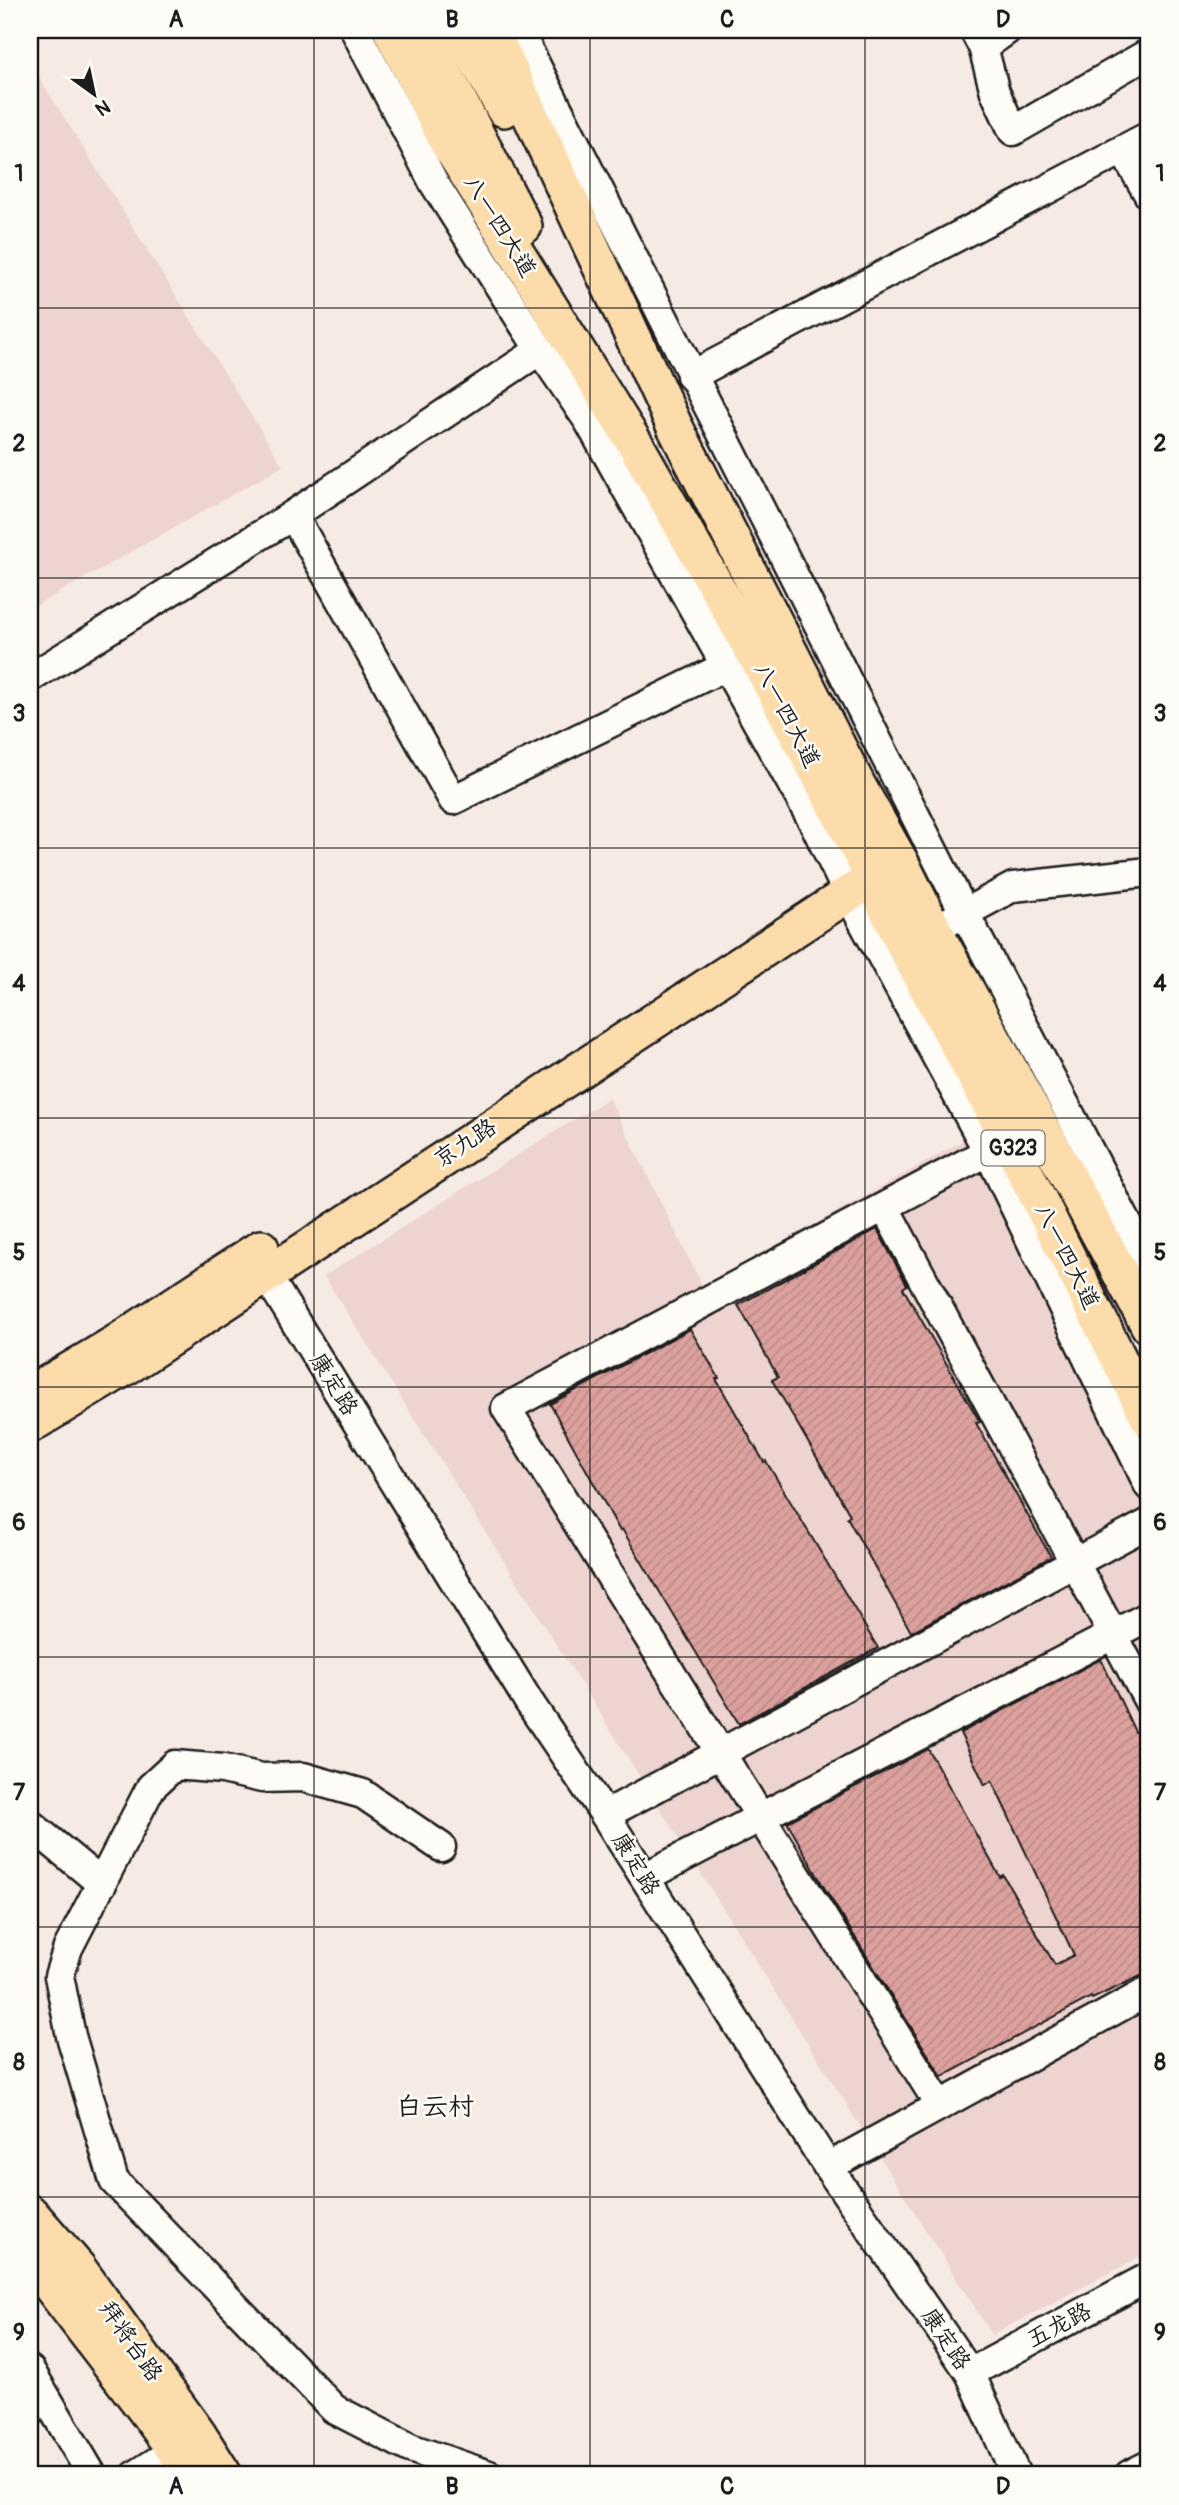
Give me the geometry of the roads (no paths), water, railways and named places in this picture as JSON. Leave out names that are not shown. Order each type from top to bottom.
[{"type":"main road","name":"八一四大道","points":[[391,30],[448,143],[637,447],[756,656],[869,868],[999,1147],[1149,1419]]},
{"type":"main road","points":[[422,30],[637,447]]},
{"type":"main road","points":[[460,30],[675,427]]},
{"type":"main road","name":"八一四大道","points":[[491,30],[675,427],[858,786],[869,868],[934,930],[1149,1325]]},
{"type":"main road","name":"京九路","points":[[30,1394],[260,1263],[869,868]]},
{"type":"main road","name":"京九路","points":[[30,1425],[131,1364],[260,1263]]},
{"type":"main road","name":"拜将台路","points":[[30,2213],[78,2268],[202,2462]]},
{"type":"main road","name":"拜将台路","points":[[30,2259],[202,2462]]},
{"type":"street","points":[[355,30],[434,183],[588,421],[815,825],[869,868]]},
{"type":"street","points":[[518,30],[964,912],[1149,1265]]},
{"type":"street","points":[[1007,30],[978,38],[995,92],[1013,131],[1149,53]]},
{"type":"street","points":[[691,376],[1149,136]]},
{"type":"street","points":[[1123,150],[1149,195]]},
{"type":"street","points":[[30,678],[293,515],[540,350]]},
{"type":"street","points":[[293,515],[453,800],[724,667]]},
{"type":"street","points":[[934,930],[1013,887],[1149,872]]},
{"type":"street","points":[[939,2104],[506,1408],[999,1147],[1149,1486]]},
{"type":"street","points":[[885,1208],[1149,1702]]},
{"type":"street","name":"康定路","points":[[260,1263],[529,1702],[645,1877],[828,2167],[970,2372],[1016,2475]]},
{"type":"street","points":[[605,1815],[1149,1523]]},
{"type":"street","points":[[645,1877],[1149,1616]]},
{"type":"street","points":[[441,1847],[363,1794],[303,1777],[262,1777],[223,1769],[175,1765],[152,1787],[68,1948],[59,1976],[71,2036],[114,2181],[334,2409],[410,2448],[489,2475]]},
{"type":"street","points":[[30,1824],[102,1884]]},
{"type":"street","points":[[828,2167],[1149,1991]]},
{"type":"street","name":"五龙路","points":[[970,2372],[1149,2277]]},
{"type":"street","points":[[30,2370],[92,2475]]},
{"type":"street","points":[[136,2475],[202,2462]]},
{"type":"street","points":[[1129,2475],[1149,2465]]},
{"type":"district","name":"白云村","points":[[435,2107]]}]
